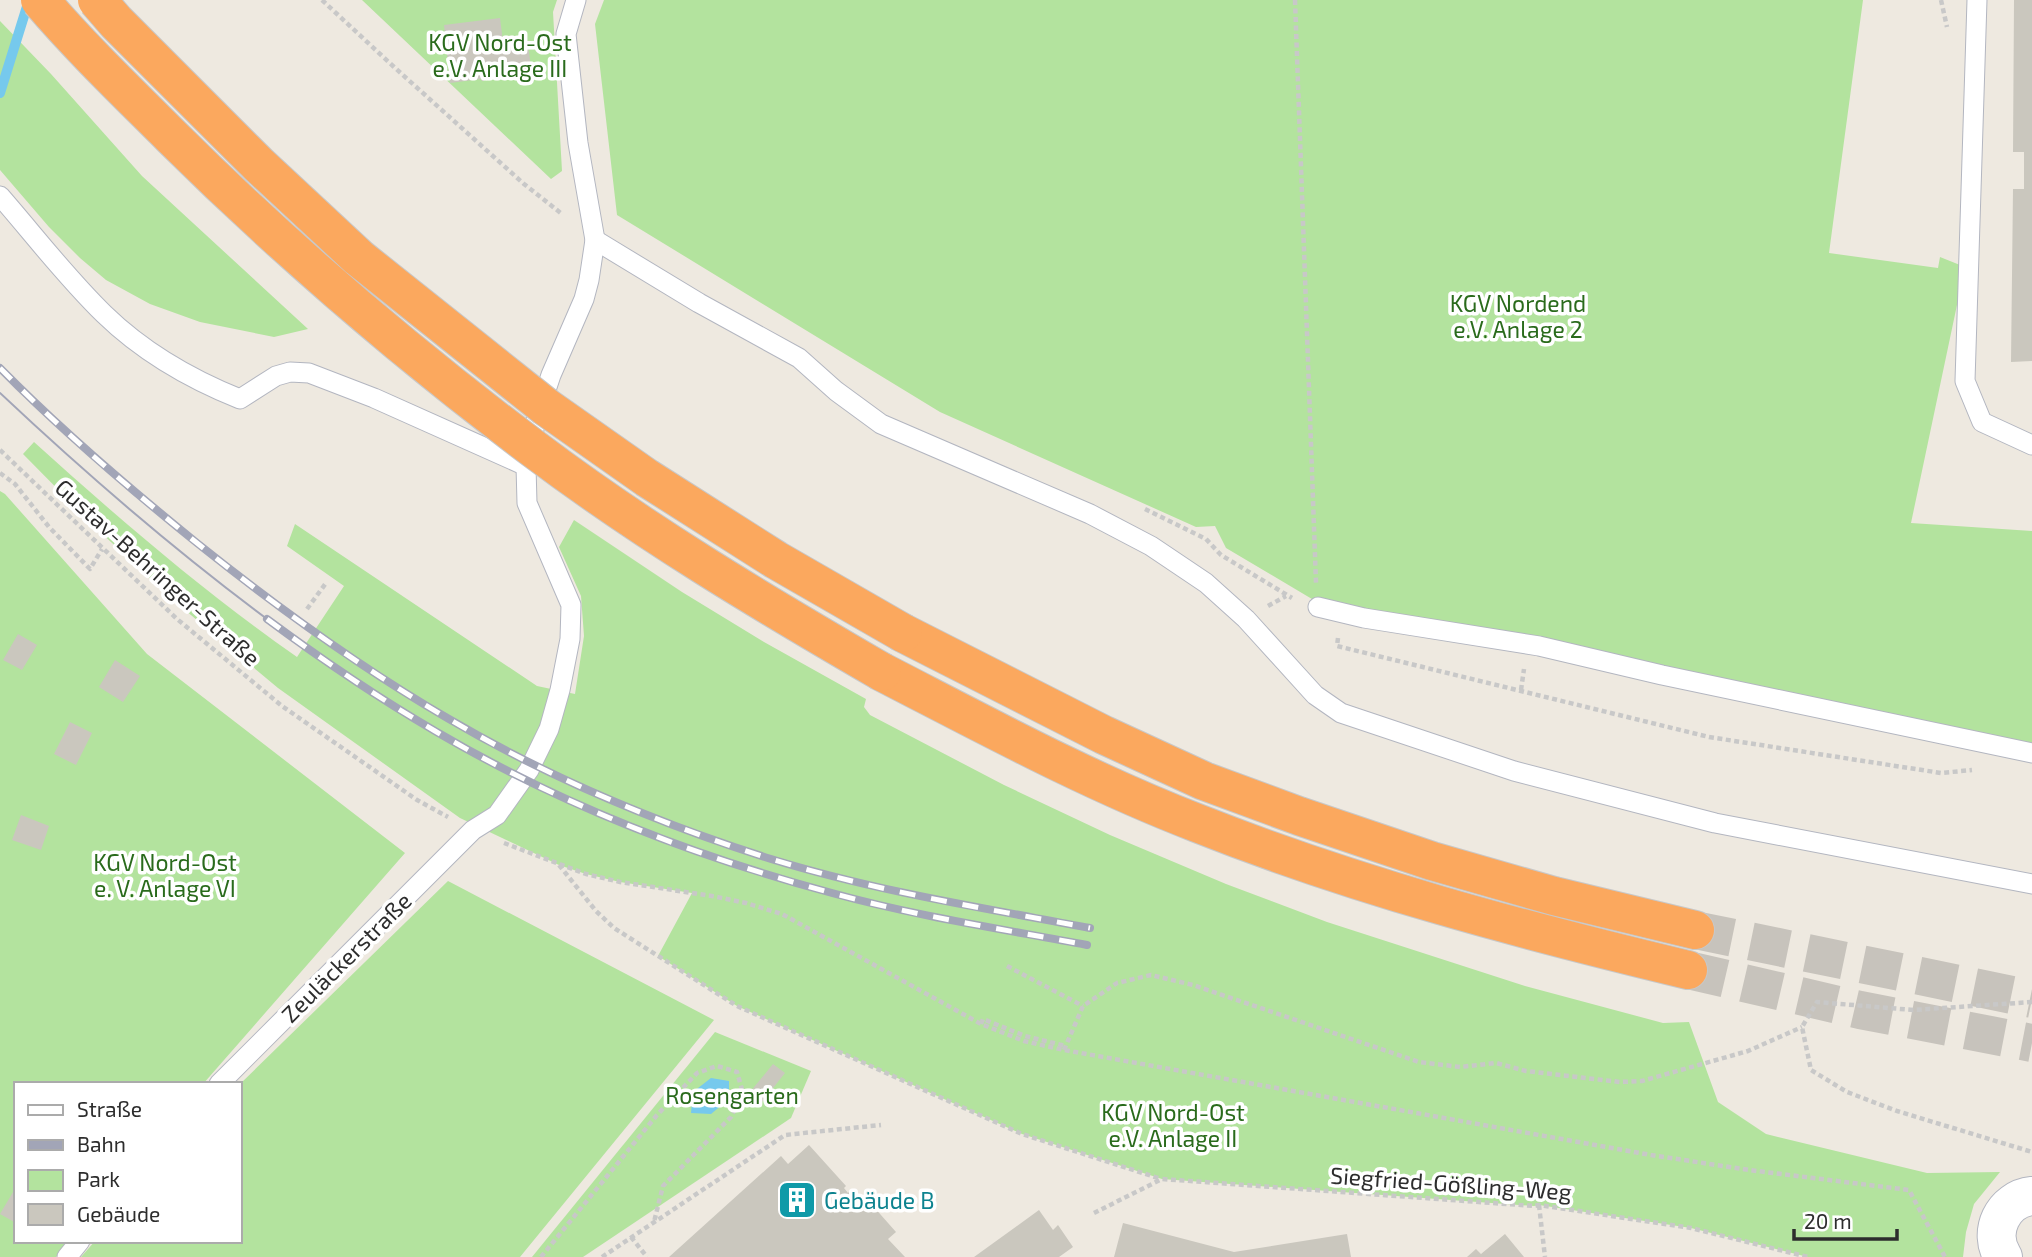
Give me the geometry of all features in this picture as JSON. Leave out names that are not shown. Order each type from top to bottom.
[{"type":"highway","points":[[40,0],[72,38],[233,197],[362,313],[536,451],[627,515],[757,599],[882,672],[1091,777],[1195,823],[1312,866],[1411,898],[1583,945],[1688,970]]},
{"type":"highway","points":[[97,0],[154,60],[359,258],[467,345],[546,407],[647,478],[776,560],[903,634],[1104,735],[1228,789],[1432,861],[1554,896],[1695,930]]},
{"type":"street","points":[[2003,1257],[1996,1237],[2002,1215],[2018,1200],[2032,1196]]},
{"type":"lane","points":[[576,0],[566,34],[578,143],[595,240],[699,303],[799,358],[836,391],[881,424],[1090,514],[1151,546],[1206,583],[1246,619],[1315,695],[1341,713],[1514,771],[1715,823],[2032,884]]},
{"type":"lane","points":[[1977,0],[1965,381],[1982,422],[2032,445]]},
{"type":"lane","points":[[0,196],[105,315],[142,346],[212,388],[240,399],[276,376],[290,372],[309,373],[374,398],[526,466]]},
{"type":"lane","name":"Zeuläckerstraße","points":[[221,1082],[472,830],[497,815],[529,770],[549,729],[570,639],[571,605],[527,503],[526,466],[536,420],[551,375],[584,299],[595,240]]},
{"type":"lane","points":[[1318,607],[1364,618],[1539,646],[2032,753]]},
{"type":"lane","points":[[67,1257],[78,1243]]},
{"type":"path","points":[[322,0],[524,184],[595,240]]},
{"type":"path","points":[[1137,505],[1206,539],[1221,555],[1286,596],[1318,607],[1295,0]]},
{"type":"path","name":"Gustav-Behringer-Straße","points":[[0,450],[177,620],[282,706],[417,800],[472,830],[559,865],[609,879],[712,895],[782,914],[981,1024],[1024,1041],[1651,1155],[1909,1191],[1945,1257]]},
{"type":"path","points":[[0,473],[15,484],[49,527],[90,569],[102,549]]},
{"type":"path","points":[[307,609],[326,583]]},
{"type":"path","points":[[1337,646],[1709,737],[1941,772],[1980,770]]},
{"type":"path","points":[[559,865],[596,911],[614,928],[737,1006],[1022,1134],[1162,1180]]},
{"type":"path","points":[[1007,966],[1083,1006]]},
{"type":"path","points":[[1065,1048],[1083,1006],[1117,983],[1151,975],[1192,985],[1419,1062],[1460,1067],[1496,1063],[1525,1070],[1620,1082],[1642,1081],[1748,1051],[1802,1027],[1816,1002],[1913,1010],[2032,1002]]},
{"type":"path","points":[[1802,1027],[1811,1070],[1847,1092],[1910,1116],[2032,1152]]},
{"type":"path","points":[[541,1257],[657,1115],[697,1073],[717,1066],[737,1072],[743,1093],[731,1117],[663,1186],[654,1223]]},
{"type":"path","points":[[602,1257],[785,1135],[881,1125]]},
{"type":"path","name":"Siegfried-Gößling-Weg","points":[[1094,1213],[1162,1180],[1539,1205],[1691,1228],[1808,1257]]},
{"type":"path","points":[[1539,1205],[1545,1257]]},
{"type":"path","points":[[631,1237],[647,1257]]},
{"type":"green space","name":"KGV Nord-Ost e.V. Anlage III","points":[[362,0],[557,0],[553,12],[562,171],[551,179]]},
{"type":"green space","name":"KGV Nordend e.V. Anlage 2","points":[[604,0],[1863,0],[1829,253],[1938,268],[1940,257],[1965,267],[1911,523],[2032,531],[2032,744],[1317,602],[1226,548],[1215,526],[1196,527],[940,412],[617,215],[595,24]]},
{"type":"green space","points":[[0,21],[142,176],[308,329],[274,337],[200,322],[150,304],[106,280],[49,227],[0,170]]},
{"type":"green space","name":"KGV Nord-Ost e.V. Anlage II","points":[[34,442],[162,554],[228,607],[297,657],[344,586],[287,546],[295,524],[537,686],[575,694],[584,636],[581,596],[559,547],[574,520],[682,592],[866,699],[864,707],[870,715],[1004,785],[1110,835],[1226,884],[1327,922],[1525,986],[1663,1023],[1689,1022],[1718,1102],[1766,1134],[1927,1173],[2000,1172],[1974,1204],[1966,1232],[1963,1257],[1808,1257],[1691,1228],[1539,1205],[1162,1179],[1022,1134],[737,1006],[658,956],[692,893],[586,874],[559,865],[460,818],[278,688],[179,605],[98,530],[23,454]]},
{"type":"green space","name":"KGV Nord-Ost e. V. Anlage VI","points":[[0,491],[147,654],[405,853],[205,1082],[14,1082],[14,1243],[68,1243],[56,1257],[0,1257]]},
{"type":"green space","points":[[448,881],[714,1020],[520,1257],[81,1257],[93,1243],[242,1243],[242,1082]]},
{"type":"green space","name":"Rosengarten","points":[[715,1032],[811,1071],[791,1118],[583,1257],[532,1257]]},
{"type":"water","points":[[711,1078],[729,1081],[729,1099],[711,1114],[691,1113],[693,1092]]},
{"type":"building","points":[[2014,0],[2032,0],[2032,361],[2011,362],[2013,189],[2024,189],[2024,152],[2013,152]]},
{"type":"building","points":[[500,18],[503,42],[527,39],[532,73],[484,81],[481,79],[450,83],[444,25]]},
{"type":"building","points":[[18,634],[37,645],[22,670],[3,660]]},
{"type":"building","points":[[115,660],[140,676],[123,702],[99,687]]},
{"type":"building","points":[[70,722],[92,733],[76,765],[54,754]]},
{"type":"building","points":[[21,815],[49,826],[41,850],[12,840]]},
{"type":"building","points":[[773,1064],[785,1073],[762,1102],[750,1092]]},
{"type":"building","name":"Gebäude B","points":[[809,1145],[846,1186],[844,1188],[848,1193],[852,1189],[870,1209],[873,1206],[896,1232],[888,1239],[905,1257],[669,1257],[781,1156],[788,1164]]},
{"type":"building","points":[[14,1190],[14,1222],[0,1214]]},
{"type":"building","points":[[1039,1210],[1053,1230],[1058,1225],[1073,1247],[1059,1257],[974,1257]]},
{"type":"building","points":[[1123,1223],[1234,1252],[1347,1234],[1351,1257],[1114,1257]]},
{"type":"building","points":[[1505,1234],[1524,1257],[1467,1257],[1476,1249],[1481,1254]]},
{"type":"waterway","points":[[0,93],[29,0]]},
{"type":"tunnel","points":[[1695,930],[2032,999]]},
{"type":"tunnel","points":[[1688,970],[1860,1010],[2032,1043]]},
{"type":"tram line","points":[[0,393],[130,510],[267,619]]},
{"type":"railway","points":[[0,368],[121,480],[258,590],[384,679],[487,741],[606,798],[688,831],[771,859],[889,890],[1090,928]]},
{"type":"railway","points":[[267,619],[349,677],[435,731],[530,782],[628,826],[729,862],[863,901],[959,922],[1087,945]]},
{"type":"place","name":"Gebäude B","points":[[797,1200]]}]
